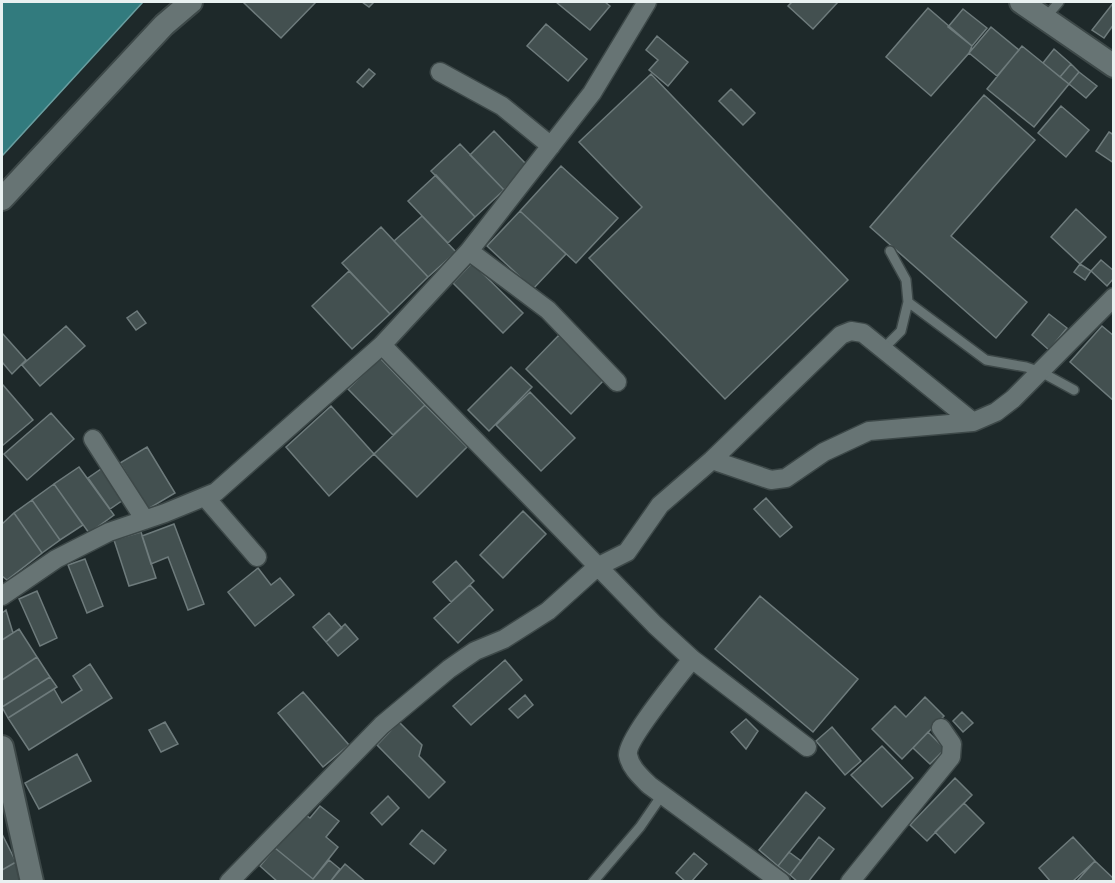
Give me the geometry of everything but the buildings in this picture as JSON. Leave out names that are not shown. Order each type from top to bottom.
[{"type":"street","points":[[2,199],[164,25],[191,2]]},
{"type":"street","points":[[2,596],[56,559],[109,532],[216,492],[382,345],[469,251],[592,93],[647,2]]},
{"type":"street","points":[[1022,2],[1052,10],[1113,66]]},
{"type":"street","points":[[440,72],[502,106],[551,146]]},
{"type":"street","points":[[469,251],[548,309],[617,382]]},
{"type":"street","points":[[712,460],[771,480],[786,478],[824,452],[868,431],[973,422],[996,412],[1013,399],[1113,297]]},
{"type":"street","points":[[229,882],[382,725],[449,669],[475,651],[504,639],[548,611],[597,567],[627,552],[660,505],[712,460],[841,335],[851,331],[863,333],[973,422]]},
{"type":"street","points":[[382,345],[655,625],[692,659],[807,747]]},
{"type":"street","points":[[93,439],[145,520]]},
{"type":"street","points":[[205,497],[257,557]]},
{"type":"street","points":[[692,659],[631,742],[627,752],[631,765],[649,785],[781,882]]},
{"type":"street","points":[[849,882],[951,757],[952,744],[941,729]]},
{"type":"street","points":[[3,761],[32,882]]},
{"type":"lane","points":[[883,349],[901,331],[908,302],[906,280],[890,251]]},
{"type":"lane","points":[[908,302],[987,360],[1026,366],[1074,390]]},
{"type":"lane","points":[[593,882],[640,827],[662,795]]},
{"type":"water","points":[[2,2],[143,2],[2,156]]}]
